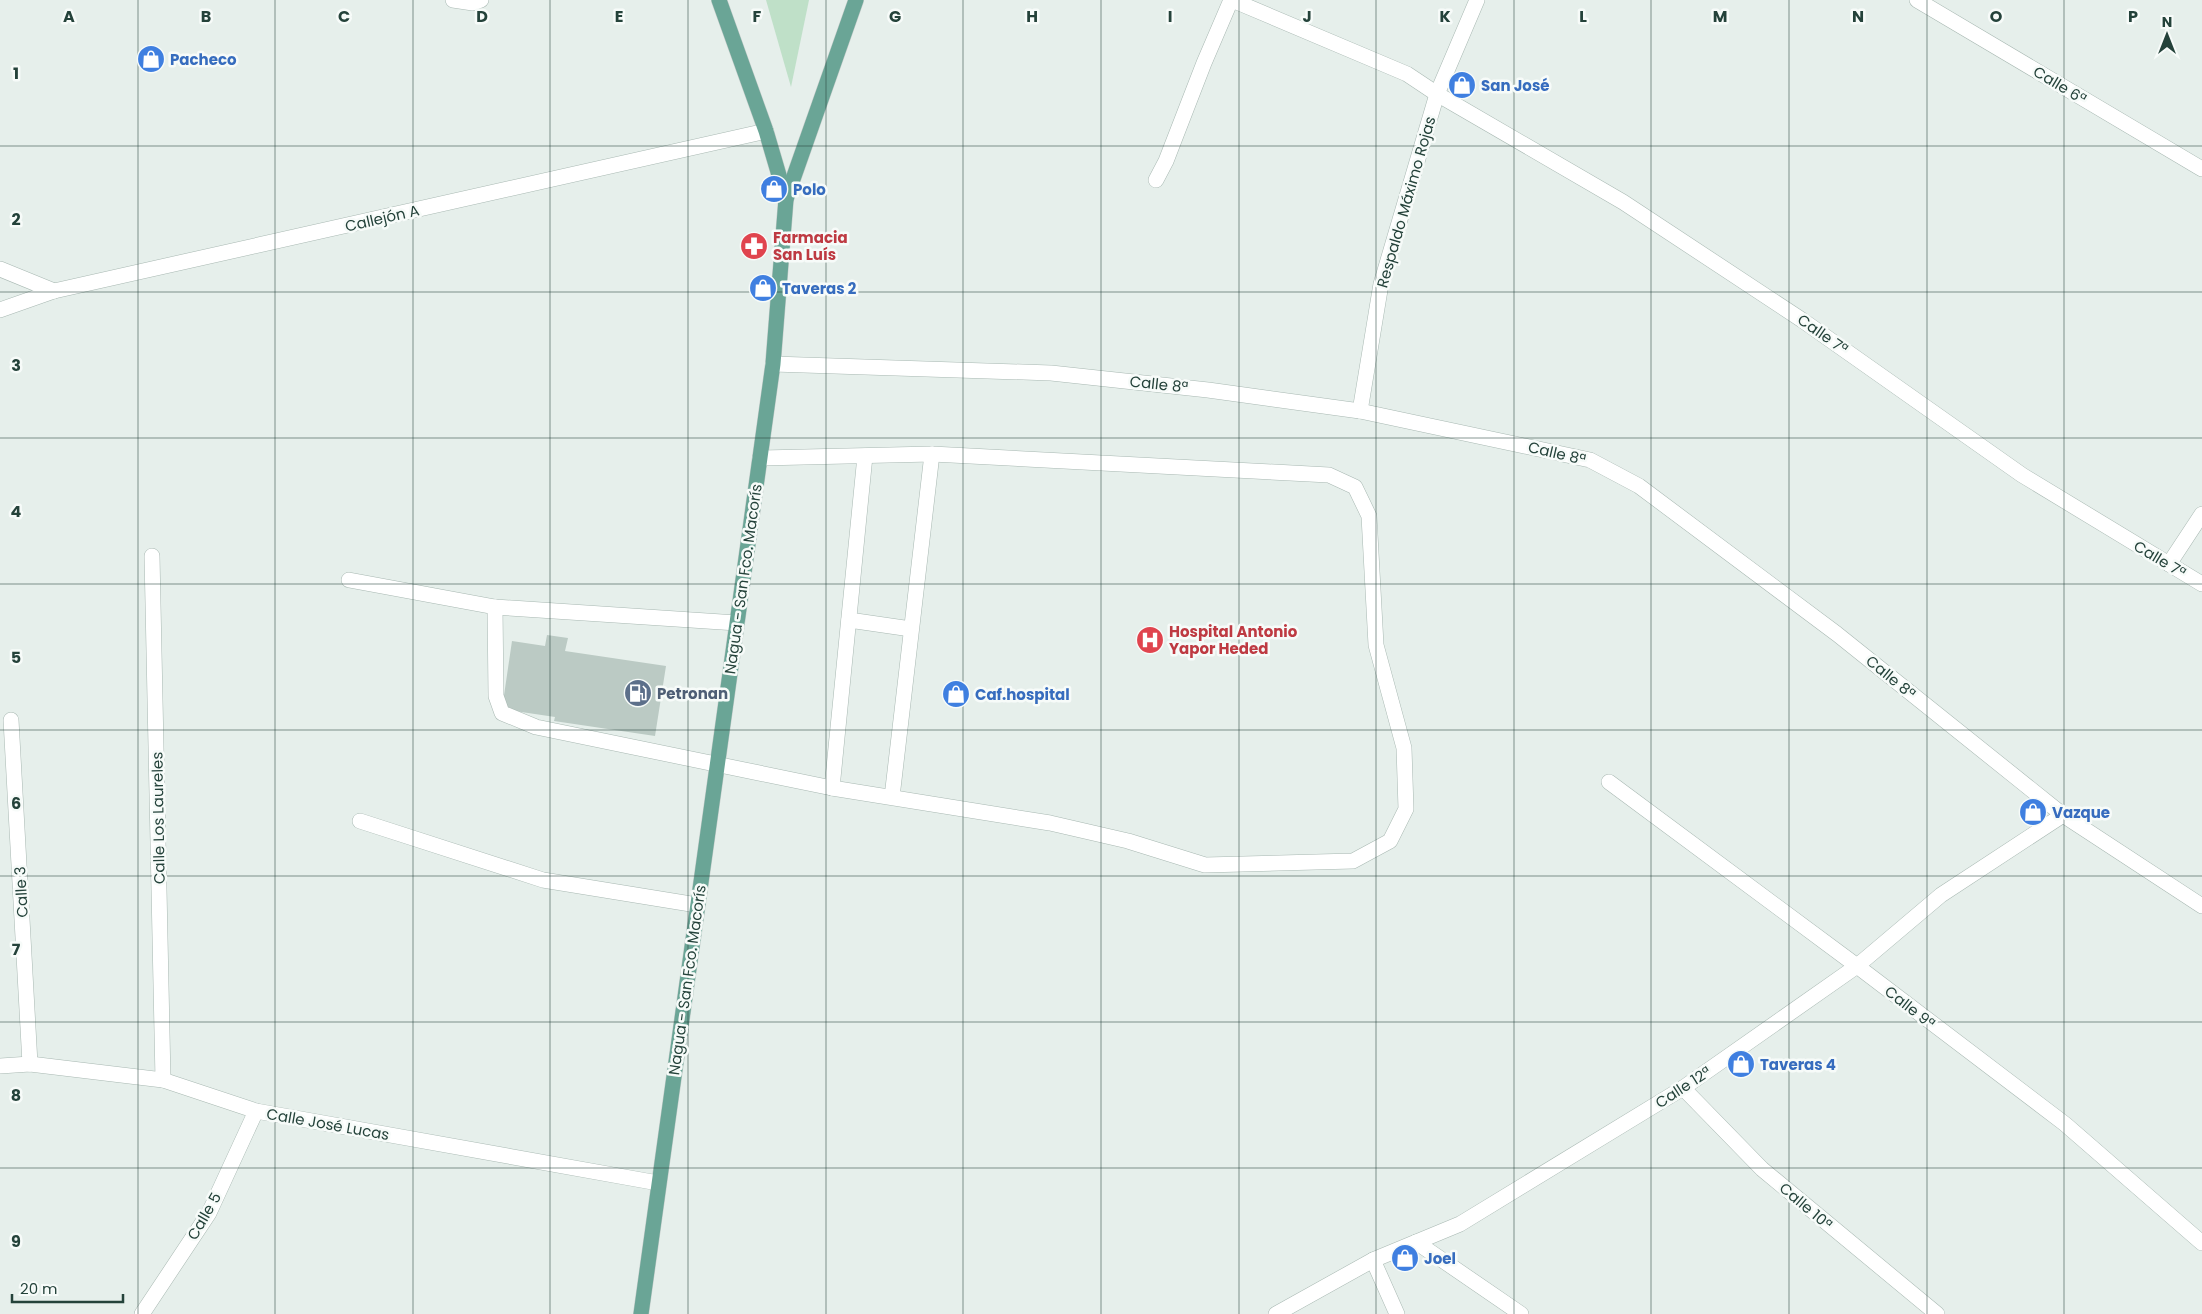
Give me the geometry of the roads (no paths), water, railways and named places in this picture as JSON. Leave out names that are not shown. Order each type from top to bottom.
[{"type":"main road","name":"Nagua - San Fco. Macorís","points":[[641,1314],[773,364],[786,199],[766,131],[719,0]]},
{"type":"main road","points":[[786,199],[856,0]]},
{"type":"street","points":[[453,0],[473,3],[481,0]]},
{"type":"street","points":[[1156,180],[1166,161],[1204,63],[1232,0]]},
{"type":"street","name":"Calle 7ª","points":[[1232,0],[1407,74],[1437,94],[1623,202],[1802,320],[2022,475],[2202,584]]},
{"type":"street","name":"Respaldo Máximo Rojas","points":[[1360,411],[1381,284],[1437,94],[1477,0]]},
{"type":"street","name":"Calle 6ª","points":[[1917,0],[2202,169]]},
{"type":"street","name":"Callejón A","points":[[0,310],[54,292],[766,131]]},
{"type":"street","points":[[0,269],[54,292]]},
{"type":"street","name":"Calle 8ª","points":[[773,364],[1051,373],[1208,390],[1360,411],[1590,460],[1639,486],[1837,634],[2062,815],[2202,906]]},
{"type":"street","points":[[495,607],[496,696],[502,713],[536,727],[832,788],[1050,823],[1128,841],[1205,865],[1353,861],[1390,841],[1406,810],[1404,748],[1376,645],[1368,516],[1354,487],[1330,475],[932,454],[760,458]]},
{"type":"street","points":[[892,797],[932,454]]},
{"type":"street","points":[[832,788],[865,456]]},
{"type":"street","points":[[2169,564],[2202,514]]},
{"type":"street","name":"Calle Los Laureles","points":[[152,556],[163,1080]]},
{"type":"street","points":[[348,580],[495,607],[737,623]]},
{"type":"street","points":[[849,620],[911,629]]},
{"type":"street","name":"Calle 3","points":[[12,720],[30,1064]]},
{"type":"street","name":"Calle 9ª","points":[[1609,782],[1857,966],[2065,1124],[2202,1243]]},
{"type":"street","name":"Calle 12ª","points":[[1276,1314],[1373,1260],[1460,1224],[1684,1088],[1857,966],[1941,896],[2062,815]]},
{"type":"street","points":[[360,820],[543,880],[697,905]]},
{"type":"street","name":"Calle José Lucas","points":[[0,1066],[30,1064],[163,1080],[256,1111],[658,1183]]},
{"type":"street","name":"Calle 10ª","points":[[1684,1088],[1762,1169],[1937,1314]]},
{"type":"street","name":"Calle 5","points":[[142,1314],[209,1213],[256,1111]]},
{"type":"street","points":[[1416,1242],[1521,1314]]},
{"type":"street","points":[[1373,1260],[1397,1314]]},
{"type":"place","name":"Pacheco","points":[[151,59]]},
{"type":"place","name":"San José","points":[[1462,85]]},
{"type":"place","name":"Polo","points":[[774,189]]},
{"type":"place","name":"Farmacia San Luís","points":[[754,246]]},
{"type":"place","name":"Taveras 2","points":[[763,288]]},
{"type":"place","name":"Hospital Antonio Yapor Heded","points":[[1150,640]]},
{"type":"place","name":"Petronan","points":[[638,693]]},
{"type":"place","name":"Caf.hospital","points":[[956,694]]},
{"type":"place","name":"Vazque","points":[[2033,812]]},
{"type":"place","name":"Taveras 4","points":[[1741,1064]]},
{"type":"place","name":"Joel","points":[[1405,1258]]}]
